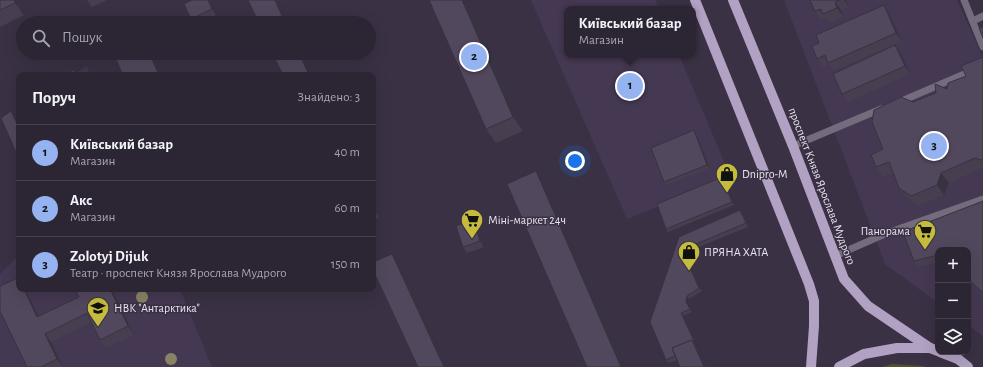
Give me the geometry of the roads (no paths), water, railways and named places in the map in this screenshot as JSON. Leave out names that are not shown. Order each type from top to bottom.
[{"type":"main road","points":[[695,0],[809,284],[814,302],[811,367]]},
{"type":"main road","name":"проспект Князя Ярослава Мудрого","points":[[733,0],[793,146],[844,279],[868,306],[935,349]]},
{"type":"main road","points":[[839,367],[864,354],[897,348],[935,350]]},
{"type":"main road","points":[[948,355],[958,359],[968,367]]},
{"type":"lane","points":[[964,0],[983,47]]},
{"type":"lane","points":[[973,21],[983,16]]},
{"type":"lane","points":[[793,146],[983,66]]},
{"type":"lane","points":[[835,256],[887,233],[983,199]]},
{"type":"place","name":"Акс","points":[[474,57]]},
{"type":"place","name":"Київський базар","points":[[630,86]]},
{"type":"place","name":"Zolotyj Dijuk","points":[[934,146]]},
{"type":"place","name":"Dnipro-M","points":[[727,194]]},
{"type":"place","name":"Міні-маркет 24ч","points":[[472,240]]},
{"type":"place","name":"Панорама","points":[[925,250]]},
{"type":"place","name":"ПРЯНА ХАТА","points":[[689,272]]},
{"type":"place","name":"НВК \"Антарктика\"","points":[[98,328]]}]
